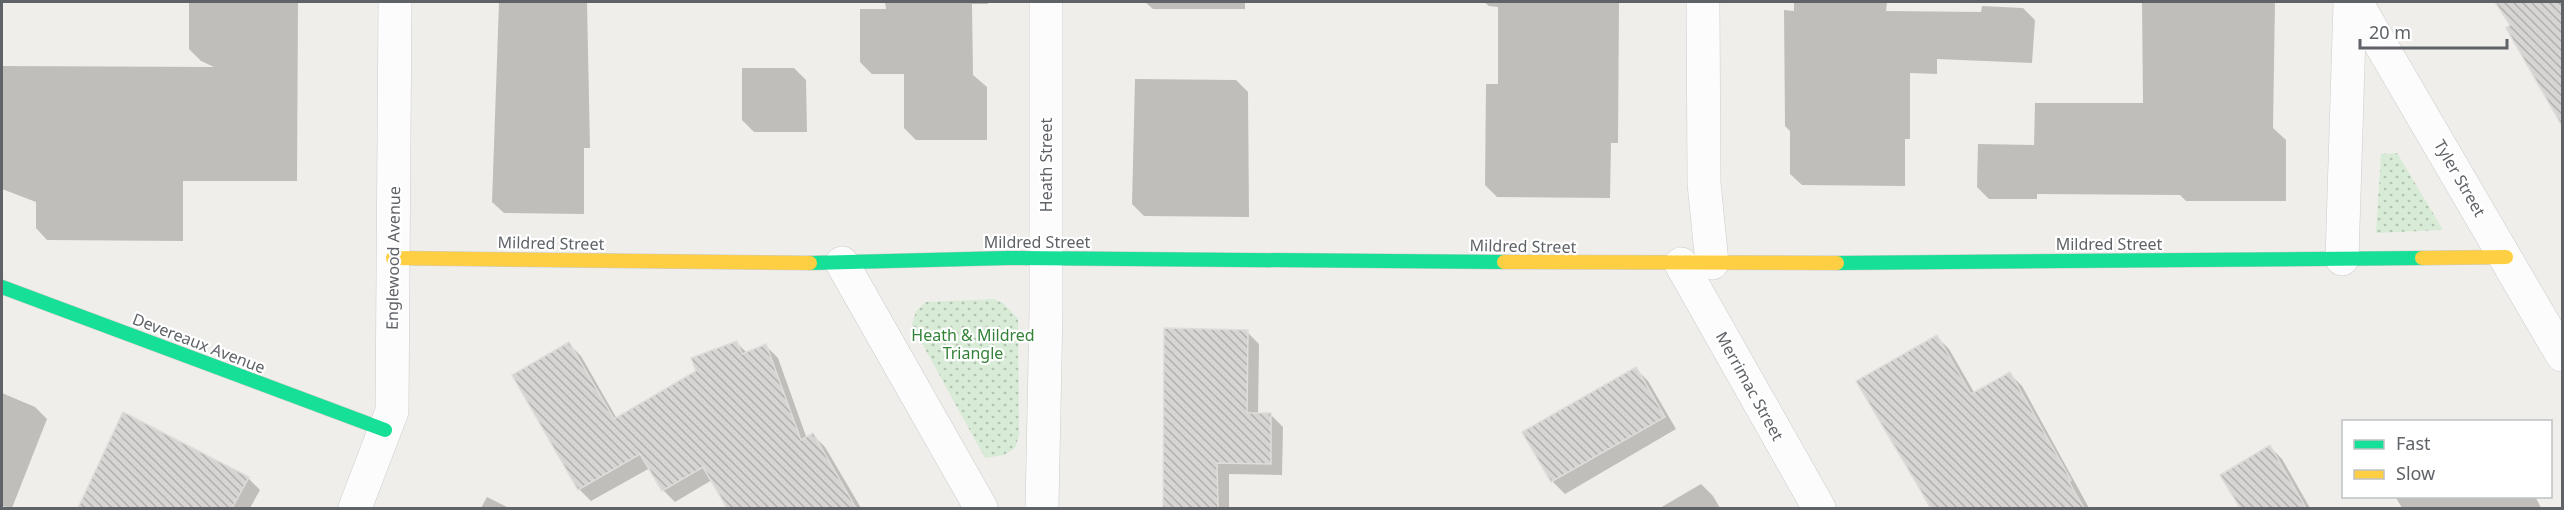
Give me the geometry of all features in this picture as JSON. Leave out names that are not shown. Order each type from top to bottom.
[{"type":"street","name":"Englewood Avenue","points":[[355,508],[392,411],[395,2]]},
{"type":"street","name":"Heath Street","points":[[1042,508],[1046,259],[1046,2]]},
{"type":"street","name":"Merrimac Street","points":[[1703,2],[1704,183],[1696,264],[1819,508]]},
{"type":"street","points":[[2342,259],[2350,2]]},
{"type":"street","name":"Tyler Street","points":[[2356,2],[2562,355]]},
{"type":"street","name":"Mildred Street","points":[[393,258],[842,263],[1046,259],[1696,264],[2506,257]]},
{"type":"street","points":[[842,263],[981,508]]},
{"type":"street","name":"Devereaux Avenue","points":[[2,287],[385,430]]},
{"type":"green space","points":[[2397,153],[2443,230],[2376,233],[2381,154]]},
{"type":"green space","name":"Heath & Mildred Triangle","points":[[994,299],[1003,303],[1018,319],[1019,435],[1015,448],[1004,455],[985,458],[912,325],[916,311],[926,302]]},
{"type":"building","points":[[2495,2],[2562,2],[2562,126],[2506,28],[2510,25]]},
{"type":"building","points":[[1164,328],[1248,330],[1247,413],[1271,413],[1271,464],[1217,463],[1218,508],[1163,508]]},
{"type":"building","points":[[1937,335],[1971,394],[2010,372],[2071,480],[2069,482],[2084,508],[1931,508],[1856,381]]},
{"type":"building","points":[[737,341],[742,354],[766,344],[801,440],[813,433],[856,508],[727,508],[703,467],[662,491],[640,454],[578,490],[512,375],[569,342],[614,419],[696,371],[691,358]]},
{"type":"building","points":[[1636,367],[1665,417],[1551,482],[1522,432]]},
{"type":"building","points":[[123,412],[249,477],[232,508],[78,508]]},
{"type":"building","points":[[2270,445],[2306,508],[2240,508],[2220,475]]},
{"type":"traffic: fast","points":[[810,263],[1008,258],[1504,262]]},
{"type":"traffic: fast","points":[[1837,263],[2422,258]]},
{"type":"traffic: fast","points":[[2,287],[385,430]]},
{"type":"traffic: slow","points":[[2422,258],[2506,257]]},
{"type":"traffic: slow","points":[[393,258],[810,263]]},
{"type":"traffic: slow","points":[[1504,262],[1837,263]]}]
